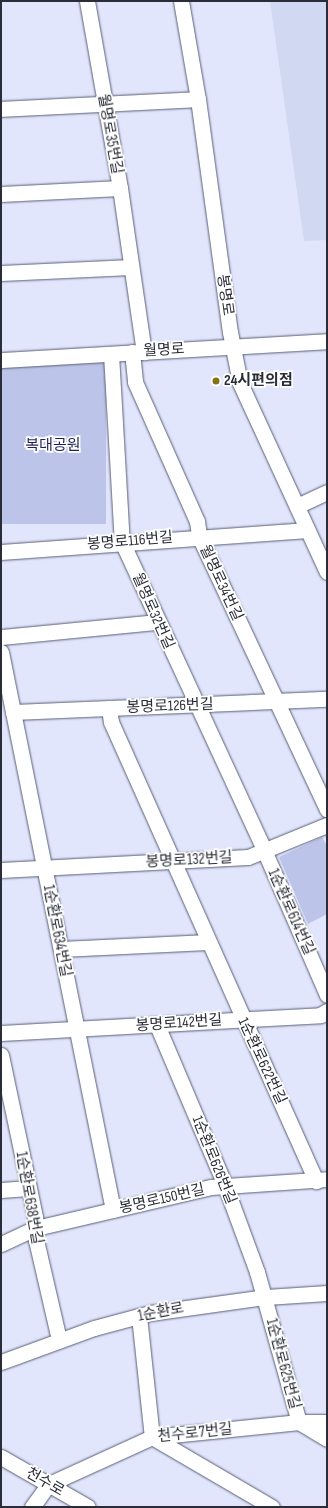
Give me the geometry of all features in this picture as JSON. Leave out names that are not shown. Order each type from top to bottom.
[{"type":"street","name":"월명로35번길","points":[[87,1],[120,188],[131,267],[138,352]]},
{"type":"street","name":"봉명로","points":[[181,1],[198,99],[230,332],[234,346],[240,383],[327,572]]},
{"type":"street","points":[[1,109],[198,99]]},
{"type":"street","points":[[1,194],[120,188]]},
{"type":"street","points":[[1,273],[131,267]]},
{"type":"street","name":"월명로","points":[[1,360],[327,341]]},
{"type":"street","name":"월명로34번길","points":[[138,352],[135,382],[197,521],[199,536],[327,809]]},
{"type":"street","name":"월명로32번길","points":[[111,354],[122,542],[264,850]]},
{"type":"street","points":[[297,506],[327,492]]},
{"type":"street","name":"봉명로116번길","points":[[1,552],[199,536],[308,530]]},
{"type":"street","points":[[1,637],[158,622]]},
{"type":"street","name":"1순환로634번길","points":[[1,652],[113,1210]]},
{"type":"street","name":"봉명로126번길","points":[[13,712],[196,704],[278,703],[327,699]]},
{"type":"street","name":"1순환로622번길","points":[[109,708],[111,722],[242,1020],[322,1180]]},
{"type":"street","name":"봉명로132번길","points":[[1,870],[173,862],[248,856],[327,825]]},
{"type":"street","name":"1순환로614번길","points":[[264,850],[327,995]]},
{"type":"street","points":[[61,949],[208,942]]},
{"type":"street","name":"봉명로142번길","points":[[1,1033],[77,1030],[320,1015],[327,1011]]},
{"type":"street","name":"1순환로626번길","points":[[157,1025],[225,1185],[266,1297]]},
{"type":"street","name":"1순환로638번길","points":[[1,1055],[29,1188],[36,1228],[36,1240],[59,1340]]},
{"type":"street","name":"봉명로150번길","points":[[1,1244],[36,1228],[225,1185],[322,1180]]},
{"type":"street","points":[[1,1190],[29,1188]]},
{"type":"street","name":"1순환로","points":[[1,1362],[59,1340],[139,1316],[266,1297],[327,1293]]},
{"type":"street","name":"1순환로625번길","points":[[266,1297],[299,1422],[327,1439]]},
{"type":"street","points":[[139,1316],[152,1437],[251,1502],[272,1507]]},
{"type":"street","name":"천수로7번길","points":[[49,1484],[152,1437],[299,1422],[327,1422]]},
{"type":"street","name":"천수로","points":[[1,1457],[88,1507]]},
{"type":"street","points":[[32,1507],[49,1484]]},
{"type":"shaded area","points":[[270,1],[327,1],[327,240],[304,241]]},
{"type":"green space","name":"복대공원","points":[[1,362],[106,362],[106,524],[1,524]]},
{"type":"green space","points":[[322,837],[327,846],[327,914],[308,924],[279,857]]},
{"type":"place","name":"24시편의점","points":[[216,381]]}]
